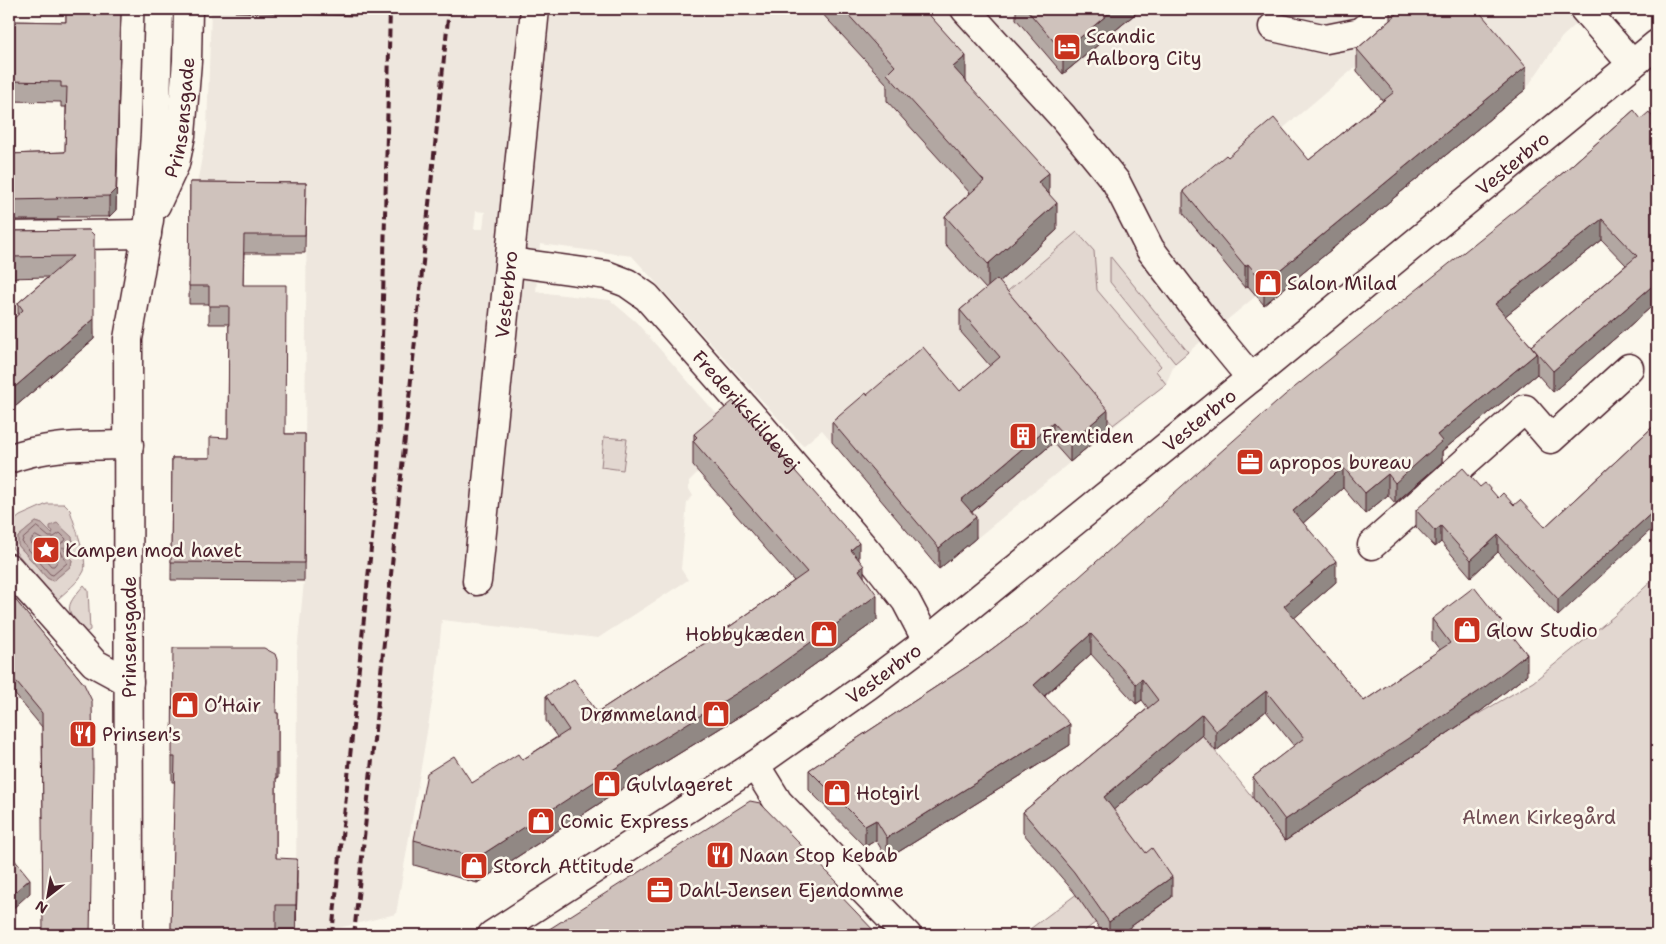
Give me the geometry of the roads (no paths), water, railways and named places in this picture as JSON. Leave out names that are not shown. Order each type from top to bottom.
[{"type":"street","name":"Prinsensgade","points":[[129,935],[128,339],[148,227],[155,125],[159,9]]},
{"type":"street","name":"Prinsensgade","points":[[148,227],[175,164],[180,135],[187,61],[188,9]]},
{"type":"street","name":"Vesterbro","points":[[477,581],[511,262],[535,9]]},
{"type":"street","name":"Vesterbro","points":[[965,9],[1063,117],[1116,182],[1150,249],[1251,378]]},
{"type":"street","points":[[1272,27],[1326,39],[1360,32],[1390,9]]},
{"type":"street","points":[[1584,9],[1632,64]]},
{"type":"street","name":"Vesterbro","points":[[492,935],[755,765],[928,641],[1657,44]]},
{"type":"street","points":[[9,236],[148,227]]},
{"type":"street","name":"Frederikskildevej","points":[[511,262],[606,275],[628,283],[647,298],[759,424],[866,550],[904,597],[928,641]]},
{"type":"street","points":[[1372,545],[1525,409],[1551,439],[1629,368]]},
{"type":"street","points":[[9,459],[48,448],[129,445]]},
{"type":"street","points":[[9,568],[94,663],[129,682]]},
{"type":"street","points":[[755,765],[778,802],[907,935]]},
{"type":"water","points":[[36,522],[42,524],[52,534],[53,531],[50,529],[50,526],[57,523],[72,537],[73,541],[69,548],[62,547],[72,560],[71,566],[53,581],[47,578],[18,545],[18,537]]},
{"type":"railway","points":[[332,935],[376,499],[380,423],[390,9]]},
{"type":"railway","points":[[354,935],[449,9]]},
{"type":"place","name":"Scandic Aalborg City","points":[[1067,47]]},
{"type":"place","name":"Salon Milad","points":[[1268,283]]},
{"type":"place","name":"Fremtiden","points":[[1023,436]]},
{"type":"place","name":"apropos bureau","points":[[1250,462]]},
{"type":"place","name":"Kampen mod havet","points":[[46,550]]},
{"type":"place","name":"Glow Studio","points":[[1467,630]]},
{"type":"place","name":"Hobbykæden","points":[[824,634]]},
{"type":"place","name":"O’Hair","points":[[185,705]]},
{"type":"place","name":"Drømmeland","points":[[716,714]]},
{"type":"place","name":"Prinsen's","points":[[83,734]]},
{"type":"place","name":"Gulvlageret","points":[[607,784]]},
{"type":"place","name":"Hotgirl","points":[[837,793]]},
{"type":"place","name":"Comic Express","points":[[541,821]]},
{"type":"place","name":"Naan Stop Kebab","points":[[720,855]]},
{"type":"place","name":"Storch Attitude","points":[[474,866]]},
{"type":"place","name":"Dahl-Jensen Ejendomme","points":[[660,890]]},
{"type":"park label","name":"Almen Kirkegård","points":[[1539,817]]}]
